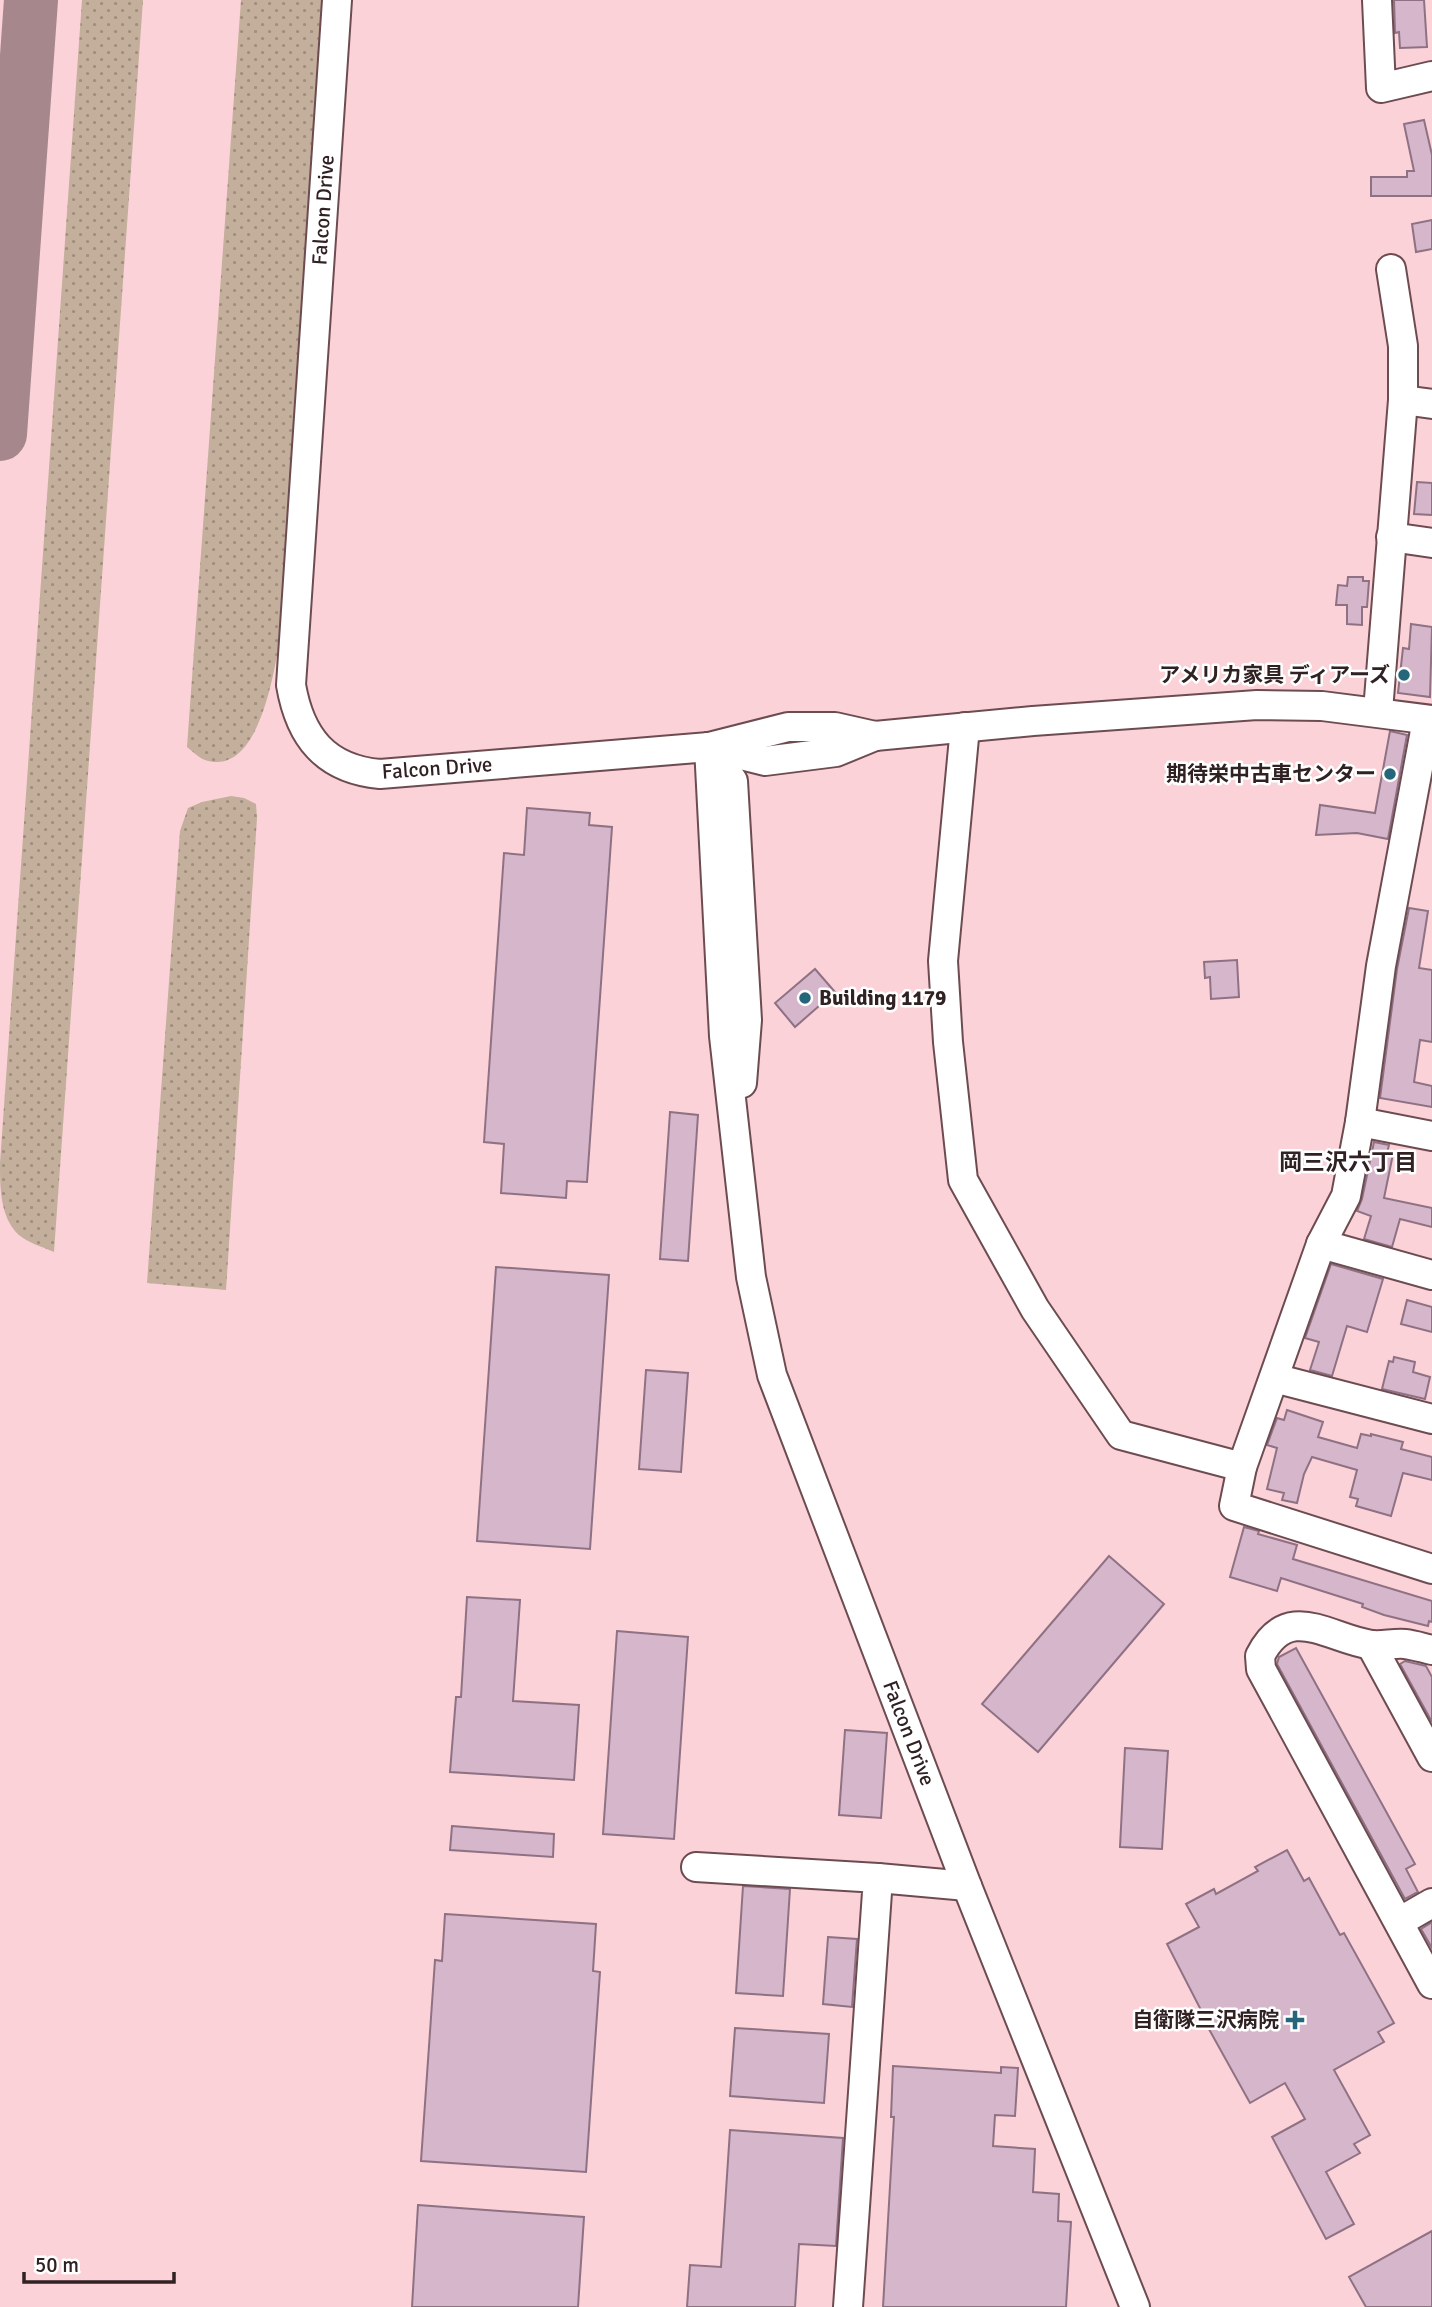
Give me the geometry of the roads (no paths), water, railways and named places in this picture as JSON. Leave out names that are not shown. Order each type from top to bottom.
[{"type":"street","name":"Falcon Drive","points":[[337,0],[306,489],[293,639],[291,685],[295,710],[318,748],[339,764],[360,772],[380,774],[709,747]]},
{"type":"street","points":[[1377,0],[1381,88],[1432,76]]},
{"type":"street","points":[[1378,711],[1402,400],[1403,346],[1391,269]]},
{"type":"street","points":[[1402,400],[1432,404]]},
{"type":"street","points":[[1391,537],[1432,543]]},
{"type":"street","points":[[709,747],[765,761],[836,752],[875,736],[1257,705],[1322,706],[1378,711],[1430,720],[1381,966],[1360,1122],[1346,1196],[1321,1244],[1242,1467],[1234,1506],[1432,1569]]},
{"type":"street","points":[[709,747],[788,727],[835,727],[875,736]]},
{"type":"street","points":[[965,727],[943,961],[948,1042],[964,1180],[1035,1309],[1121,1435],[1242,1467]]},
{"type":"street","name":"Falcon Drive","points":[[709,747],[733,781],[735,801],[747,1020],[736,1145]]},
{"type":"street","name":"Falcon Drive","points":[[709,747],[724,1036],[751,1277],[772,1375],[967,1886],[1135,2307]]},
{"type":"street","points":[[735,801],[765,761]]},
{"type":"street","points":[[1360,1122],[1432,1136]]},
{"type":"street","points":[[1321,1244],[1432,1275]]},
{"type":"street","points":[[1274,1378],[1432,1419]]},
{"type":"street","points":[[1432,1650],[1407,1644],[1371,1645],[1312,1626],[1287,1628],[1275,1635],[1260,1656],[1261,1669],[1432,1984]]},
{"type":"street","points":[[1371,1645],[1432,1757]]},
{"type":"street","points":[[696,1867],[967,1886]]},
{"type":"street","points":[[848,2307],[878,1878]]},
{"type":"street","points":[[1399,1922],[1432,1903]]},
{"type":"place","name":"アメリカ家具 ディアーズ","points":[[1404,675]]},
{"type":"place","name":"期待栄中古車センター","points":[[1390,774]]},
{"type":"place","name":"Building 1179","points":[[805,998]]},
{"type":"place","name":"自衛隊三沢病院","points":[[1295,2020]]},
{"type":"district","name":"岡三沢六丁目","points":[[1348,1162]]}]
